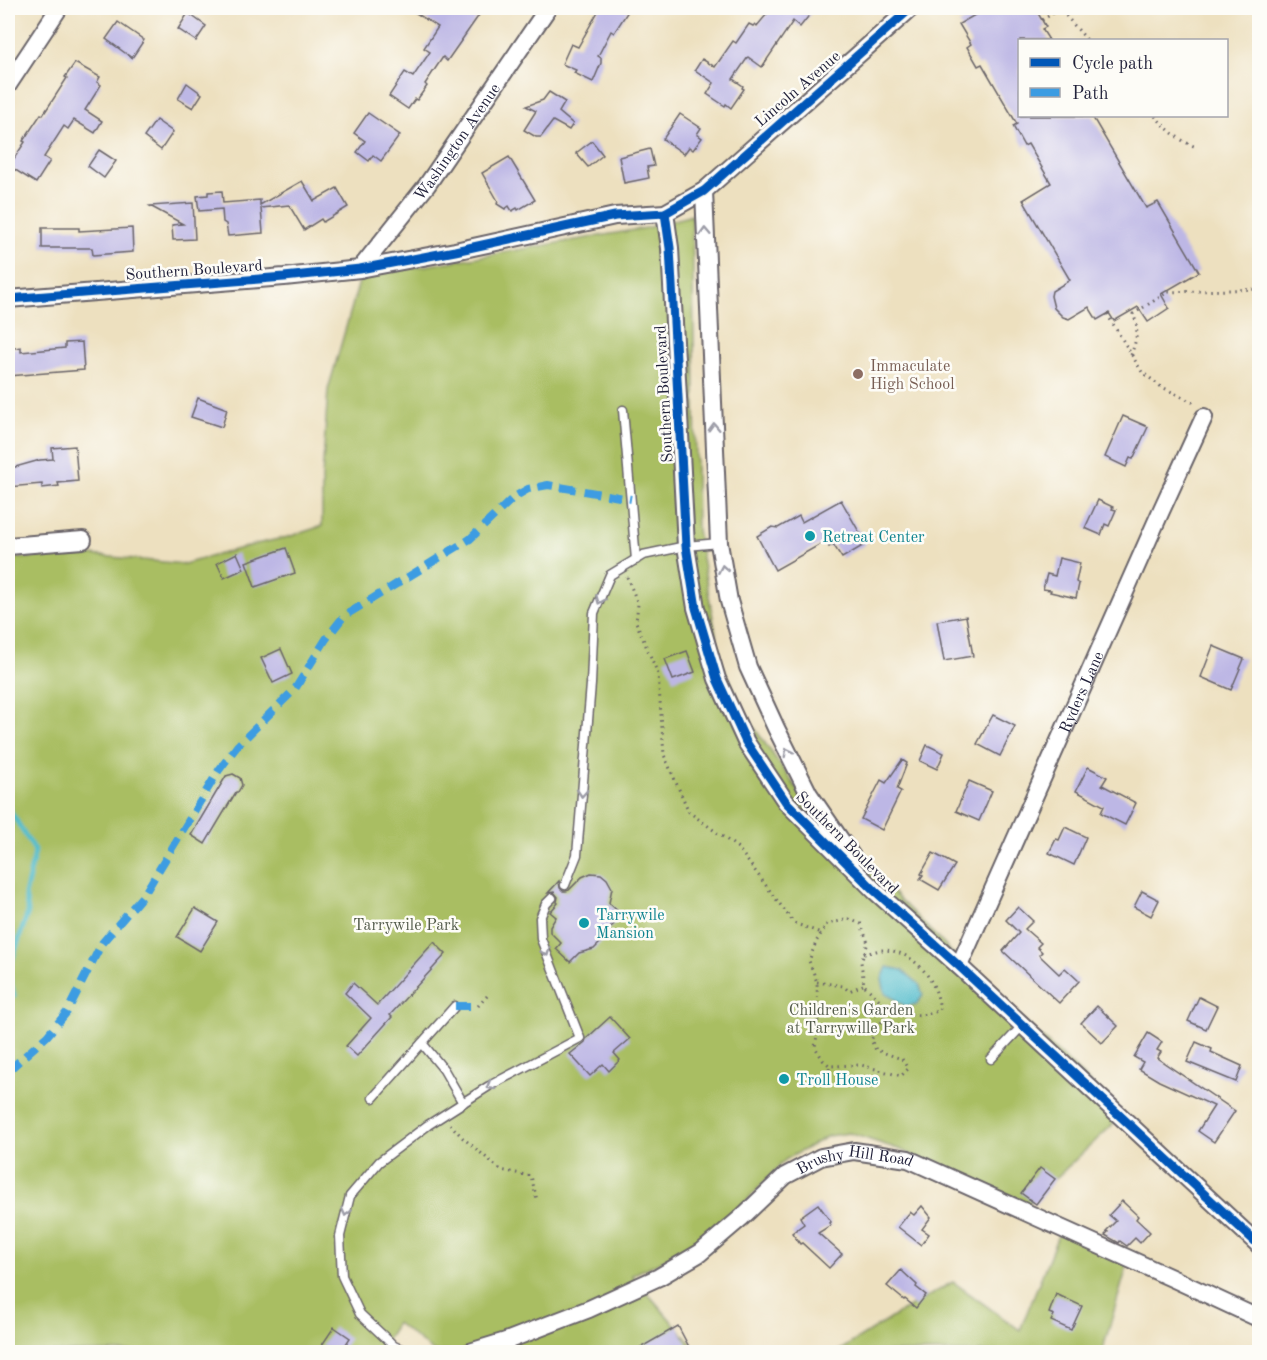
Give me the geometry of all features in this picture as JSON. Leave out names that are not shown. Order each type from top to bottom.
[{"type":"street","points":[[8,85],[59,8]]},
{"type":"street","name":"Washington Avenue","points":[[360,269],[427,185],[548,8]]},
{"type":"street","name":"Lincoln Avenue","points":[[704,191],[911,8]]},
{"type":"street","name":"Southern Boulevard","points":[[8,299],[360,269],[615,216],[664,213],[704,191],[719,543],[729,601],[748,667],[809,794],[875,891]]},
{"type":"street","name":"Southern Boulevard","points":[[664,213],[670,248],[686,546],[696,609],[717,679],[746,742],[786,802],[875,891],[1023,1025],[1260,1246]]},
{"type":"street","name":"Ryders Lane","points":[[959,966],[1156,521],[1201,411]]},
{"type":"street","points":[[8,546],[83,540]]},
{"type":"street","name":"Brushy Hill Road","points":[[470,1353],[589,1309],[659,1277],[700,1253],[785,1176],[820,1157],[854,1151],[908,1159],[1260,1319]]},
{"type":"lane","points":[[623,410],[636,560]]},
{"type":"lane","points":[[565,885],[577,855],[591,684],[594,613],[610,575],[644,555],[686,546],[719,543]]},
{"type":"lane","points":[[408,1353],[394,1346],[360,1314],[342,1276],[340,1236],[350,1196],[379,1162],[428,1125],[489,1086],[580,1038],[541,939],[540,918],[546,904],[552,898]]},
{"type":"lane","points":[[373,1098],[454,1006]]},
{"type":"lane","points":[[991,1059],[1023,1025]]},
{"type":"lane","points":[[422,1043],[444,1070],[463,1103]]},
{"type":"path","points":[[1042,20],[1060,9],[1086,39]]},
{"type":"path","points":[[1156,117],[1169,131],[1184,142],[1196,147]]},
{"type":"path","points":[[1131,355],[1137,338],[1137,322],[1133,314],[1168,292],[1260,289]]},
{"type":"path","points":[[1107,314],[1142,372],[1201,411]]},
{"type":"path","points":[[623,567],[638,604],[636,622],[658,674],[664,754],[689,812],[738,848],[794,923],[821,933]]},
{"type":"path","points":[[864,954],[883,950],[900,952],[913,960],[927,974],[935,989],[940,1010],[927,1015],[911,1015],[889,1009],[864,985],[861,962],[868,943],[861,924],[849,919],[827,924],[816,942],[809,961],[817,982],[818,1029],[815,1047],[823,1060],[830,1066],[861,1065],[902,1076],[908,1069],[902,1059],[876,1050],[871,1040],[889,1009]]},
{"type":"path","points":[[817,982],[843,986],[849,991],[864,985]]},
{"type":"path","points":[[478,1006],[488,995]]},
{"type":"path","points":[[801,1072],[820,1081],[827,1074],[830,1066]]},
{"type":"path","points":[[442,1116],[463,1138],[501,1170],[531,1176],[537,1200]]},
{"type":"green space","name":"Tarrywile Park","points":[[692,215],[697,530],[721,662],[748,719],[812,810],[970,971],[1124,1114],[1026,1206],[901,1150],[849,1133],[828,1136],[785,1160],[724,1225],[672,1256],[632,1275],[698,1352],[434,1352],[397,1323],[379,1352],[8,1352],[8,559],[80,554],[184,564],[322,526],[322,478],[328,390],[361,275],[646,228]]},
{"type":"green space","points":[[1063,1223],[1131,1253],[1102,1352],[837,1352],[953,1282],[1020,1330]]},
{"type":"water","points":[[887,967],[902,970],[919,984],[923,995],[917,1004],[905,1006],[885,993],[882,979]]},
{"type":"building","points":[[408,8],[484,8],[447,61],[443,57],[425,84],[427,86],[408,109],[389,96],[405,72],[413,77],[430,52],[424,48],[438,27]]},
{"type":"building","points":[[600,8],[630,8],[614,33],[611,31],[598,56],[601,58],[601,63],[593,82],[574,73],[576,70],[562,64],[571,44],[578,47]]},
{"type":"building","points":[[772,8],[815,8],[800,27],[793,21],[762,67],[748,57],[733,79],[744,89],[731,108],[726,104],[725,106],[707,94],[714,83],[695,70],[702,59],[715,67],[733,41],[736,43],[749,24],[757,26]]},
{"type":"building","points":[[987,8],[1035,8],[1046,27],[1042,29],[1048,39],[1018,39],[1018,117],[1093,117],[1146,208],[1158,202],[1199,272],[1161,294],[1169,308],[1148,322],[1138,307],[1114,321],[1109,313],[1097,320],[1089,307],[1069,319],[1063,317],[1054,308],[1052,291],[1070,280],[1023,200],[1051,183],[1028,144],[1024,146],[1013,126],[1017,124],[982,64],[978,66],[967,47],[971,44],[959,24]]},
{"type":"building","points":[[188,13],[206,26],[196,41],[178,29]]},
{"type":"building","points":[[118,22],[144,40],[132,58],[106,39]]},
{"type":"building","points":[[75,63],[100,77],[97,82],[101,85],[85,110],[102,121],[95,133],[74,120],[68,129],[64,126],[44,157],[50,161],[36,183],[9,166]]},
{"type":"building","points":[[187,83],[202,94],[193,108],[178,99]]},
{"type":"building","points":[[549,92],[565,102],[559,112],[573,124],[569,130],[553,121],[541,137],[536,137],[524,130],[536,111],[526,106],[543,100]]},
{"type":"building","points":[[368,113],[400,135],[381,161],[373,155],[369,161],[357,152],[365,141],[354,133]]},
{"type":"building","points":[[680,114],[701,128],[697,134],[702,138],[693,150],[689,147],[684,154],[663,139]]},
{"type":"building","points":[[156,120],[173,132],[161,150],[144,137]]},
{"type":"building","points":[[592,141],[603,155],[588,167],[576,153]]},
{"type":"building","points":[[650,149],[654,166],[647,167],[649,178],[624,183],[619,157]]},
{"type":"building","points":[[99,150],[116,161],[104,178],[88,166]]},
{"type":"building","points":[[509,157],[535,200],[512,211],[509,206],[505,209],[497,204],[498,201],[482,173]]},
{"type":"building","points":[[302,181],[314,201],[337,188],[348,207],[323,222],[321,219],[304,230],[289,205],[261,208],[263,233],[228,236],[226,224],[223,222],[222,209],[199,211],[197,196],[208,195],[208,192],[222,191],[223,203],[260,200],[260,205]]},
{"type":"building","points":[[193,203],[195,239],[173,240],[172,225],[183,224],[150,206]]},
{"type":"building","points":[[42,228],[79,228],[79,231],[132,228],[133,252],[93,255],[92,248],[42,248]]},
{"type":"building","points":[[82,342],[84,370],[8,376],[8,349],[21,347],[21,352],[65,348],[65,343]]},
{"type":"building","points":[[198,398],[227,409],[222,427],[191,417]]},
{"type":"building","points":[[1123,416],[1148,427],[1133,459],[1130,458],[1126,467],[1105,457]]},
{"type":"building","points":[[75,446],[78,481],[58,483],[59,486],[42,488],[42,484],[8,487],[8,469],[40,460],[53,459],[52,448]]},
{"type":"building","name":"Retreat Center","points":[[841,500],[866,544],[842,558],[833,544],[829,547],[826,541],[775,570],[757,536],[772,527],[778,528],[799,516],[802,522]]},
{"type":"building","points":[[1098,500],[1116,510],[1109,526],[1105,524],[1101,535],[1085,528]]},
{"type":"building","points":[[286,548],[295,573],[255,587],[246,562]]},
{"type":"building","points":[[237,553],[244,569],[224,578],[217,563]]},
{"type":"building","points":[[1059,558],[1080,563],[1076,582],[1079,584],[1076,598],[1043,589],[1047,574],[1055,576]]},
{"type":"building","points":[[966,616],[973,656],[944,661],[937,621]]},
{"type":"building","points":[[1213,646],[1244,659],[1231,690],[1201,677]]},
{"type":"building","points":[[281,649],[292,674],[273,683],[261,658]]},
{"type":"building","points":[[687,651],[695,672],[673,680],[665,659]]},
{"type":"building","points":[[993,715],[1015,726],[1000,756],[977,744]]},
{"type":"building","points":[[927,745],[944,753],[937,769],[920,761]]},
{"type":"building","points":[[902,760],[907,763],[897,789],[901,791],[882,830],[861,819],[881,780],[886,783]]},
{"type":"building","points":[[1088,767],[1107,777],[1102,785],[1136,803],[1125,825],[1101,813],[1104,806],[1076,791]]},
{"type":"building","points":[[233,774],[240,778],[242,785],[205,844],[191,835],[226,776]]},
{"type":"building","points":[[969,781],[992,791],[979,821],[956,811]]},
{"type":"building","points":[[1065,827],[1086,837],[1074,865],[1049,853]]},
{"type":"building","points":[[933,853],[955,865],[939,890],[920,879]]},
{"type":"building","name":"Tarrywile Mansion","points":[[591,873],[601,874],[607,879],[612,888],[609,903],[622,915],[594,949],[579,953],[570,962],[556,949],[561,943],[550,932],[550,927],[556,917],[550,912],[558,903],[558,897],[554,892],[548,893],[559,881],[560,888],[566,891],[582,877]]},
{"type":"building","points":[[1142,891],[1159,900],[1151,916],[1134,907]]},
{"type":"building","points":[[1018,907],[1033,921],[1025,929],[1041,943],[1037,947],[1042,952],[1039,955],[1059,974],[1065,968],[1079,981],[1059,1003],[1003,951],[1019,933],[1006,920]]},
{"type":"building","points":[[195,908],[218,922],[200,951],[177,937]]},
{"type":"building","points":[[434,942],[446,954],[390,1015],[392,1017],[357,1056],[346,1046],[371,1018],[345,993],[353,983],[377,1005]]},
{"type":"building","points":[[1199,997],[1217,1006],[1206,1029],[1188,1021]]},
{"type":"building","points":[[1097,1006],[1118,1026],[1102,1043],[1081,1023]]},
{"type":"building","points":[[610,1017],[630,1039],[614,1053],[620,1060],[609,1071],[603,1064],[590,1076],[570,1054]]},
{"type":"building","points":[[1148,1033],[1162,1042],[1157,1050],[1161,1052],[1157,1058],[1235,1111],[1214,1142],[1198,1131],[1214,1106],[1159,1081],[1139,1069],[1143,1062],[1134,1057]]},
{"type":"building","points":[[1196,1042],[1212,1049],[1211,1052],[1242,1066],[1236,1082],[1187,1062]]},
{"type":"building","points":[[1040,1168],[1055,1179],[1036,1204],[1021,1193]]},
{"type":"building","points":[[1122,1201],[1138,1216],[1136,1219],[1150,1232],[1140,1243],[1135,1238],[1127,1246],[1105,1235],[1116,1221],[1109,1215]]},
{"type":"building","points":[[818,1204],[831,1225],[818,1233],[842,1254],[829,1268],[802,1243],[800,1244],[792,1233],[804,1224],[800,1217]]},
{"type":"building","points":[[922,1206],[931,1217],[922,1229],[929,1234],[921,1245],[898,1227],[910,1212],[914,1215]]},
{"type":"building","points":[[901,1270],[926,1295],[916,1308],[887,1286]]},
{"type":"building","points":[[1056,1294],[1082,1306],[1071,1330],[1051,1321],[1054,1315],[1049,1313]]},
{"type":"building","points":[[678,1326],[689,1347],[680,1353],[631,1353]]},
{"type":"building","points":[[334,1327],[350,1338],[340,1353],[335,1353],[322,1345]]},
{"type":"waterway","points":[[8,807],[35,851],[25,895],[28,912],[8,972],[14,996]]},
{"type":"marked path","points":[[8,1071],[47,1036],[67,1012],[102,943],[145,893],[219,770],[238,745],[295,689],[326,639],[344,616],[470,539],[514,497],[528,489],[548,485],[631,499]]},
{"type":"marked path","points":[[455,1006],[478,1006]]},
{"type":"cycle path","points":[[8,299],[360,269],[615,216],[665,213],[704,191],[911,8]]},
{"type":"cycle path","points":[[665,213],[670,248],[686,546],[696,608],[717,679],[746,742],[786,802],[875,891],[959,966],[1260,1246]]},
{"type":"place","name":"Immaculate High School","points":[[858,374]]},
{"type":"place","name":"Retreat Center","points":[[810,536]]},
{"type":"place","name":"Tarrywile Mansion","points":[[584,923]]},
{"type":"place","name":"Troll House","points":[[784,1079]]},
{"type":"park label","name":"Children's Garden at Tarrywille Park","points":[[851,1018]]}]
